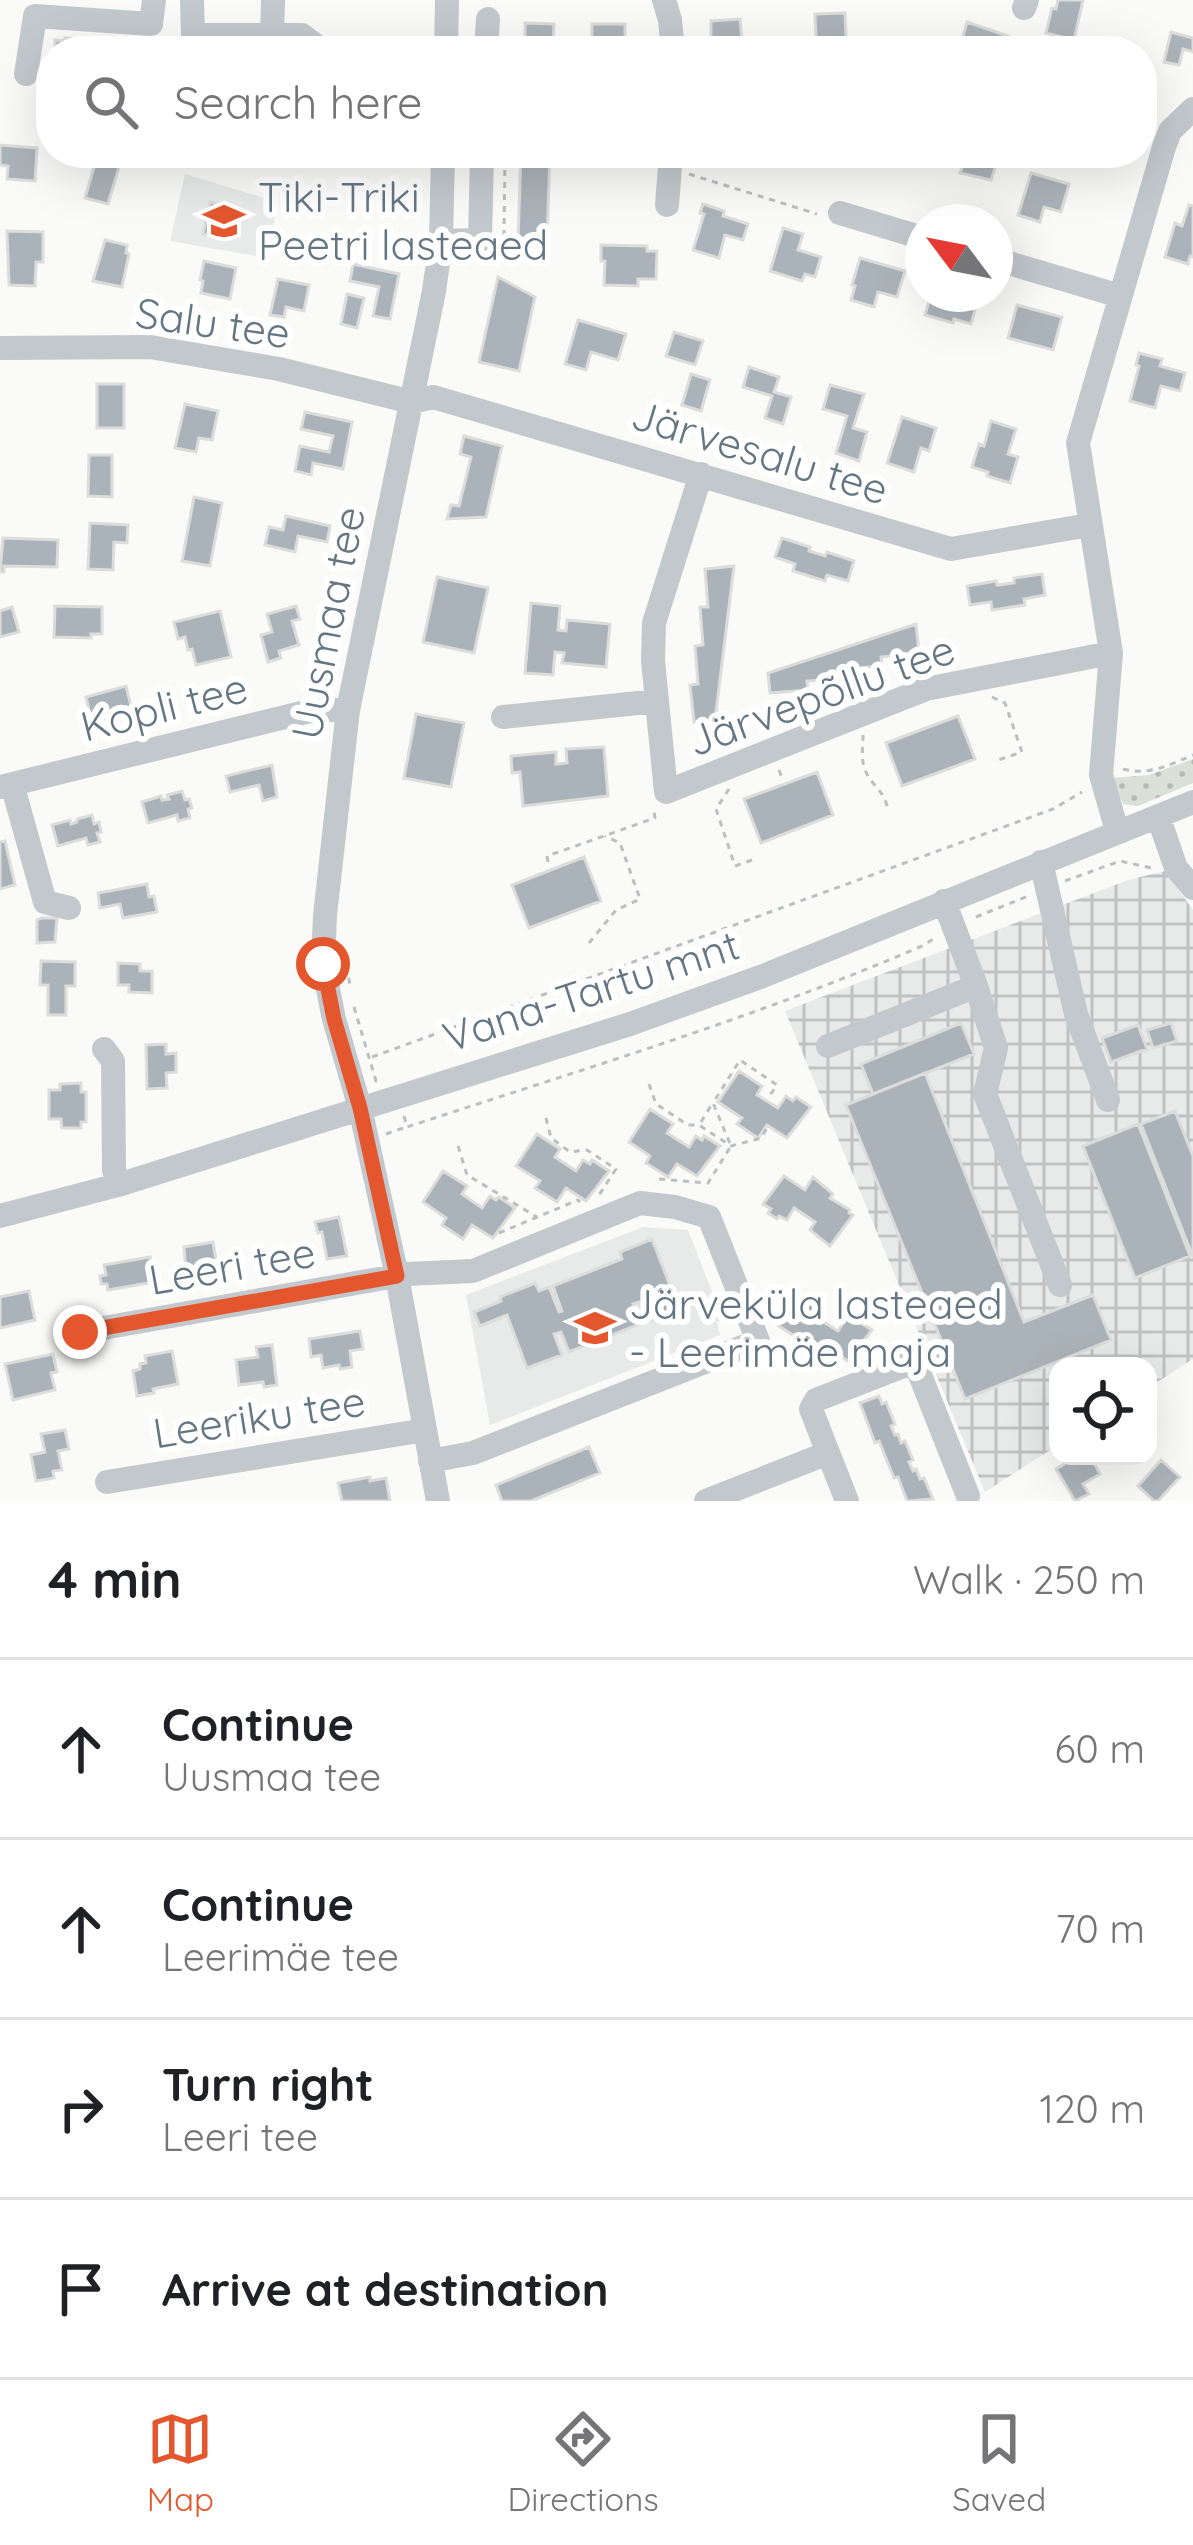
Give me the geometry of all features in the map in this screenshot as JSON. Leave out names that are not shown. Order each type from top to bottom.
[{"type":"street","points":[[26,74],[35,16],[151,24],[154,0]]},
{"type":"street","points":[[192,0],[193,35],[303,36]]},
{"type":"street","points":[[272,35],[273,0]]},
{"type":"street","points":[[446,36],[447,0]]},
{"type":"street","points":[[664,0],[672,36]]},
{"type":"street","points":[[487,36],[488,19]]},
{"type":"street","points":[[1157,168],[1170,131],[1193,109]]},
{"type":"street","name":"Uusmaa tee","points":[[438,1501],[397,1276],[323,964],[348,710],[434,291],[443,168]]},
{"type":"street","points":[[441,241],[480,240],[482,168]]},
{"type":"street","points":[[667,205],[669,168]]},
{"type":"street","points":[[1117,831],[1101,775],[1111,653],[1078,443],[1157,168]]},
{"type":"street","points":[[841,213],[905,233]]},
{"type":"street","points":[[1013,265],[1120,296]]},
{"type":"street","name":"Salu tee","points":[[0,348],[150,347],[279,369],[412,402]]},
{"type":"street","name":"Järvesalu tee","points":[[412,402],[433,398],[951,549],[1089,525]]},
{"type":"street","name":"Järvepõllu tee","points":[[701,474],[654,623],[666,793],[926,689],[1111,653]]},
{"type":"street","points":[[503,717],[657,701]]},
{"type":"street","name":"Kopli tee","points":[[6,785],[314,710],[348,710]]},
{"type":"street","points":[[6,785],[44,902],[69,908]]},
{"type":"street","name":"Vana-Tartu mnt","points":[[0,1216],[118,1185],[652,1016],[763,976],[1193,798]]},
{"type":"street","points":[[1158,816],[1176,868],[1193,888]]},
{"type":"street","points":[[1040,862],[1076,1014],[1108,1100]]},
{"type":"street","points":[[944,901],[996,1048],[985,1094],[1060,1285]]},
{"type":"street","points":[[828,1046],[976,986]]},
{"type":"street","points":[[104,1049],[113,1061],[118,1185]]},
{"type":"street","name":"Leeri tee","points":[[80,1332],[397,1276],[472,1271],[640,1203],[709,1217],[758,1341],[473,1453],[430,1460]]},
{"type":"street","points":[[847,1501],[811,1409],[816,1400],[911,1364],[919,1370],[968,1496]]},
{"type":"street","name":"Leeriku tee","points":[[107,1482],[424,1430]]},
{"type":"street","points":[[706,1501],[828,1453]]},
{"type":"path","points":[[504,236],[505,168]]},
{"type":"path","points":[[692,168],[834,223],[841,213]]},
{"type":"path","points":[[980,691],[1005,703],[1022,752],[998,760]]},
{"type":"path","points":[[861,728],[863,764],[885,794],[888,811]]},
{"type":"path","points":[[370,1057],[1053,808],[1082,792],[1090,778],[1120,769],[1153,771],[1193,755]]},
{"type":"path","points":[[776,763],[783,781]]},
{"type":"path","points":[[737,777],[716,809],[735,866],[752,860]]},
{"type":"path","points":[[548,862],[547,856],[655,818],[654,797]]},
{"type":"path","points":[[589,943],[616,910],[640,899],[620,843],[605,836]]},
{"type":"path","points":[[1055,884],[1110,862],[1150,868],[1163,864]]},
{"type":"path","points":[[963,922],[1038,892]]},
{"type":"path","points":[[400,1105],[407,1127],[825,988],[922,946],[947,930]]},
{"type":"path","points":[[345,949],[352,1000],[376,1081],[386,1078]]},
{"type":"path","points":[[699,1125],[740,1060],[777,1085],[769,1098]]},
{"type":"path","points":[[649,1084],[656,1104],[731,1146]]},
{"type":"path","points":[[712,1103],[731,1146]]},
{"type":"path","points":[[499,1233],[578,1200],[591,1208],[616,1169],[587,1150],[570,1151],[551,1138],[546,1118]]},
{"type":"path","points":[[658,1179],[707,1183],[731,1146],[761,1138],[767,1128]]},
{"type":"path","points":[[458,1146],[467,1174],[537,1217]]},
{"type":"shaded area","name":"Tiki-Triki Peetri lasteaed","points":[[185,174],[278,202],[267,258],[170,241]]},
{"type":"shaded area","points":[[1193,759],[1193,783],[1138,806],[1123,804],[1111,778],[1149,775]]},
{"type":"shaded area","points":[[1165,871],[1193,910],[1193,1359],[1157,1382],[1157,1357],[1049,1357],[1049,1451],[985,1492],[785,1011],[1128,880]]},
{"type":"shaded area","name":"Järveküla lasteaed - Leerimäe maja","points":[[643,1227],[688,1230],[723,1320],[717,1322],[720,1335],[490,1425],[466,1295]]},
{"type":"building","points":[[1058,0],[1083,0],[1075,36],[1046,33],[1052,8],[1056,9]]},
{"type":"building","points":[[845,13],[846,36],[816,36],[815,14]]},
{"type":"building","points":[[740,19],[742,36],[711,36],[711,21]]},
{"type":"building","points":[[967,22],[1008,36],[963,36]]},
{"type":"building","points":[[525,23],[554,24],[554,36],[525,36]]},
{"type":"building","points":[[592,24],[625,24],[625,36],[592,36]]},
{"type":"building","points":[[1171,32],[1193,38],[1193,52],[1183,49],[1179,65],[1164,62]]},
{"type":"building","points":[[0,145],[36,148],[35,181],[7,179],[8,166],[0,165]]},
{"type":"building","points":[[94,168],[119,168],[108,204],[85,198]]},
{"type":"building","points":[[520,168],[549,168],[547,242],[518,241]]},
{"type":"building","points":[[962,168],[995,168],[991,180],[960,173]]},
{"type":"building","points":[[1031,173],[1069,184],[1061,212],[1044,207],[1040,222],[1018,215]]},
{"type":"building","points":[[210,202],[237,208],[228,239],[203,234]]},
{"type":"building","points":[[703,204],[748,224],[743,240],[725,235],[719,258],[693,250]]},
{"type":"building","points":[[1189,205],[1193,206],[1193,257],[1188,264],[1165,257],[1175,223],[1182,226]]},
{"type":"building","points":[[783,228],[803,234],[798,250],[821,257],[815,277],[805,274],[802,281],[770,271]]},
{"type":"building","points":[[7,231],[43,232],[43,262],[36,262],[35,286],[9,285]]},
{"type":"building","points":[[105,240],[127,245],[122,287],[93,281]]},
{"type":"building","points":[[601,245],[647,246],[647,251],[657,251],[656,279],[638,279],[638,286],[604,285]]},
{"type":"building","points":[[860,258],[905,271],[897,297],[878,292],[874,307],[851,300]]},
{"type":"building","points":[[204,261],[236,268],[230,299],[201,293]]},
{"type":"building","points":[[353,264],[399,274],[390,319],[373,316],[379,287],[350,281]]},
{"type":"building","points":[[498,277],[535,297],[519,371],[479,362]]},
{"type":"building","points":[[278,279],[309,285],[304,311],[286,307],[284,317],[270,315]]},
{"type":"building","points":[[347,294],[364,298],[357,328],[341,324]]},
{"type":"building","points":[[1017,305],[1062,317],[1053,350],[1008,338]]},
{"type":"building","points":[[926,312],[974,312],[971,324]]},
{"type":"building","points":[[578,320],[626,334],[618,360],[591,352],[586,370],[565,364]]},
{"type":"building","points":[[674,332],[703,341],[695,365],[666,356]]},
{"type":"building","points":[[1139,353],[1162,359],[1160,366],[1185,373],[1180,391],[1161,386],[1155,408],[1130,401]]},
{"type":"building","points":[[749,367],[779,377],[774,392],[791,397],[783,424],[765,418],[772,396],[743,387]]},
{"type":"building","points":[[691,374],[710,380],[701,411],[682,405]]},
{"type":"building","points":[[97,384],[124,384],[124,428],[97,428]]},
{"type":"building","points":[[830,385],[864,394],[853,428],[867,432],[859,461],[836,453],[847,416],[823,409]]},
{"type":"building","points":[[185,404],[218,411],[212,440],[199,438],[196,452],[175,448]]},
{"type":"building","points":[[305,412],[352,422],[343,469],[313,463],[311,475],[295,471],[300,446],[329,452],[333,436],[301,429]]},
{"type":"building","points":[[902,417],[936,428],[929,451],[921,448],[914,472],[887,463]]},
{"type":"building","points":[[991,421],[1016,429],[1008,454],[1018,457],[1010,483],[972,467]]},
{"type":"building","points":[[464,436],[502,446],[486,517],[447,519],[451,505],[459,506],[471,457],[460,454]]},
{"type":"building","points":[[89,455],[112,455],[112,497],[88,496]]},
{"type":"building","points":[[194,497],[222,503],[210,566],[182,561]]},
{"type":"building","points":[[286,516],[330,526],[327,542],[298,536],[295,552],[265,545],[269,527],[283,530]]},
{"type":"building","points":[[90,523],[128,525],[127,543],[114,542],[113,570],[88,569]]},
{"type":"building","points":[[3,538],[58,540],[57,567],[4,566],[0,572]]},
{"type":"building","points":[[782,538],[810,547],[809,551],[854,561],[848,581],[827,575],[825,581],[793,571],[795,564],[775,557]]},
{"type":"building","points":[[734,566],[715,720],[694,722],[690,685],[698,684],[695,646],[703,645],[700,607],[708,607],[705,569]]},
{"type":"building","points":[[1042,574],[1045,595],[1024,599],[1025,605],[992,610],[991,602],[970,605],[967,586],[1014,583],[1014,578]]},
{"type":"building","points":[[437,577],[488,588],[474,653],[423,642]]},
{"type":"building","points":[[531,603],[560,606],[558,630],[566,631],[567,620],[610,624],[606,667],[562,663],[564,653],[555,652],[553,675],[525,673]]},
{"type":"building","points":[[55,606],[102,607],[102,634],[54,637]]},
{"type":"building","points":[[296,606],[300,619],[292,621],[299,645],[279,651],[281,658],[268,662],[261,635],[272,632],[267,614]]},
{"type":"building","points":[[12,607],[19,632],[0,637],[0,611]]},
{"type":"building","points":[[220,611],[231,657],[196,665],[185,637],[178,639],[174,622]]},
{"type":"building","points":[[916,624],[919,653],[881,657],[882,666],[844,669],[845,678],[807,681],[808,690],[770,693],[768,673]]},
{"type":"building","points":[[126,686],[131,706],[92,722],[86,697]]},
{"type":"building","points":[[416,714],[464,723],[451,787],[404,778]]},
{"type":"building","points":[[958,716],[975,759],[902,786],[886,743]]},
{"type":"building","points":[[604,747],[608,796],[523,806],[520,772],[512,773],[511,756],[556,752],[556,764],[567,763],[566,749]]},
{"type":"building","points":[[272,765],[277,797],[263,801],[259,785],[230,792],[226,776]]},
{"type":"building","points":[[817,772],[833,815],[761,843],[744,799]]},
{"type":"building","points":[[182,791],[192,808],[188,809],[190,818],[178,821],[177,815],[148,823],[142,802],[161,796],[169,799],[167,795]]},
{"type":"building","points":[[92,815],[94,824],[99,822],[100,842],[88,845],[86,838],[58,846],[52,825],[70,820],[71,824]]},
{"type":"building","points":[[5,841],[15,885],[0,889],[0,842]]},
{"type":"building","points":[[584,857],[601,901],[529,928],[512,885]]},
{"type":"building","points":[[147,884],[157,912],[123,918],[120,904],[100,908],[98,893]]},
{"type":"building","points":[[57,918],[55,942],[37,943],[37,920]]},
{"type":"building","points":[[41,961],[75,962],[75,986],[66,986],[66,1015],[48,1015],[48,985],[40,985]]},
{"type":"building","points":[[118,963],[140,964],[140,971],[152,971],[152,993],[129,992],[129,985],[118,985]]},
{"type":"building","points":[[961,1023],[974,1054],[873,1094],[861,1064]]},
{"type":"building","points":[[1171,1023],[1177,1041],[1153,1048],[1147,1030]]},
{"type":"building","points":[[1138,1025],[1147,1049],[1111,1062],[1102,1038]]},
{"type":"building","points":[[166,1044],[166,1054],[176,1053],[176,1072],[166,1073],[167,1088],[147,1089],[146,1045]]},
{"type":"building","points":[[739,1071],[762,1086],[757,1095],[778,1108],[786,1096],[811,1107],[787,1138],[767,1125],[758,1138],[737,1124],[742,1118],[718,1102]]},
{"type":"building","points":[[925,1073],[1024,1322],[1093,1295],[1111,1340],[1069,1357],[1049,1357],[1049,1365],[965,1399],[846,1105]]},
{"type":"building","points":[[81,1083],[81,1092],[86,1092],[86,1122],[81,1122],[81,1128],[62,1128],[61,1119],[49,1119],[49,1090]]},
{"type":"building","points":[[650,1109],[673,1124],[667,1133],[689,1147],[696,1136],[720,1146],[697,1176],[677,1164],[668,1177],[646,1163],[650,1156],[629,1142]]},
{"type":"building","points":[[1175,1111],[1193,1156],[1193,1257],[1141,1124]]},
{"type":"building","points":[[1138,1124],[1190,1256],[1135,1278],[1083,1146]]},
{"type":"building","points":[[537,1134],[560,1149],[555,1157],[576,1171],[583,1160],[590,1164],[592,1160],[609,1171],[586,1201],[566,1188],[557,1202],[535,1188],[540,1181],[516,1166]]},
{"type":"building","points":[[443,1171],[467,1186],[462,1194],[482,1208],[490,1196],[515,1208],[493,1238],[472,1225],[463,1239],[442,1225],[446,1218],[423,1202]]},
{"type":"building","points":[[784,1176],[805,1190],[813,1177],[833,1194],[830,1198],[850,1210],[853,1215],[830,1246],[810,1230],[815,1222],[794,1208],[787,1220],[768,1213],[771,1209],[763,1204]]},
{"type":"building","points":[[339,1217],[347,1256],[327,1259],[315,1222]]},
{"type":"building","points":[[652,1239],[679,1309],[647,1322],[639,1302],[633,1304],[640,1324],[569,1352],[561,1332],[554,1334],[562,1355],[527,1368],[507,1315],[480,1326],[474,1312],[535,1283],[539,1291],[549,1287],[562,1311],[553,1286],[622,1259],[620,1252]]},
{"type":"building","points":[[213,1242],[218,1272],[197,1276],[198,1282],[187,1284],[184,1247]]},
{"type":"building","points":[[150,1257],[154,1282],[108,1290],[107,1284],[101,1284],[104,1265]]},
{"type":"building","points":[[29,1291],[35,1320],[0,1328],[0,1297]]},
{"type":"building","points":[[799,1294],[823,1309],[817,1318],[838,1331],[846,1319],[872,1330],[848,1361],[828,1348],[819,1361],[798,1347],[802,1341],[779,1326]]},
{"type":"building","points":[[360,1331],[363,1349],[350,1351],[352,1367],[323,1368],[321,1355],[311,1357],[309,1339]]},
{"type":"building","points":[[272,1345],[277,1385],[239,1385],[236,1360],[258,1357],[256,1347]]},
{"type":"building","points":[[172,1351],[178,1384],[137,1396],[133,1371],[146,1363],[145,1356]]},
{"type":"building","points":[[53,1354],[55,1390],[13,1400],[5,1364]]},
{"type":"building","points":[[879,1396],[882,1404],[886,1402],[895,1435],[901,1443],[905,1441],[913,1471],[924,1478],[933,1499],[907,1501],[879,1441],[875,1443],[860,1403]]},
{"type":"building","points":[[65,1430],[69,1449],[58,1451],[62,1470],[53,1471],[54,1478],[36,1481],[31,1455],[45,1452],[41,1434]]},
{"type":"building","points":[[589,1447],[600,1473],[531,1501],[502,1501],[496,1485]]},
{"type":"building","points":[[1161,1460],[1180,1477],[1154,1501],[1138,1486]]},
{"type":"building","points":[[1095,1465],[1100,1474],[1083,1484],[1089,1494],[1075,1501],[1056,1469]]},
{"type":"building","points":[[370,1477],[370,1481],[386,1478],[390,1501],[342,1501],[338,1483]]},
{"type":"place","name":"Tiki-Triki Peetri lasteaed","points":[[224,221]]},
{"type":"place","name":"Järveküla lasteaed - Leerimäe maja","points":[[595,1328]]},
{"type":"route","points":[[80,1332],[397,1276],[323,964]]}]
